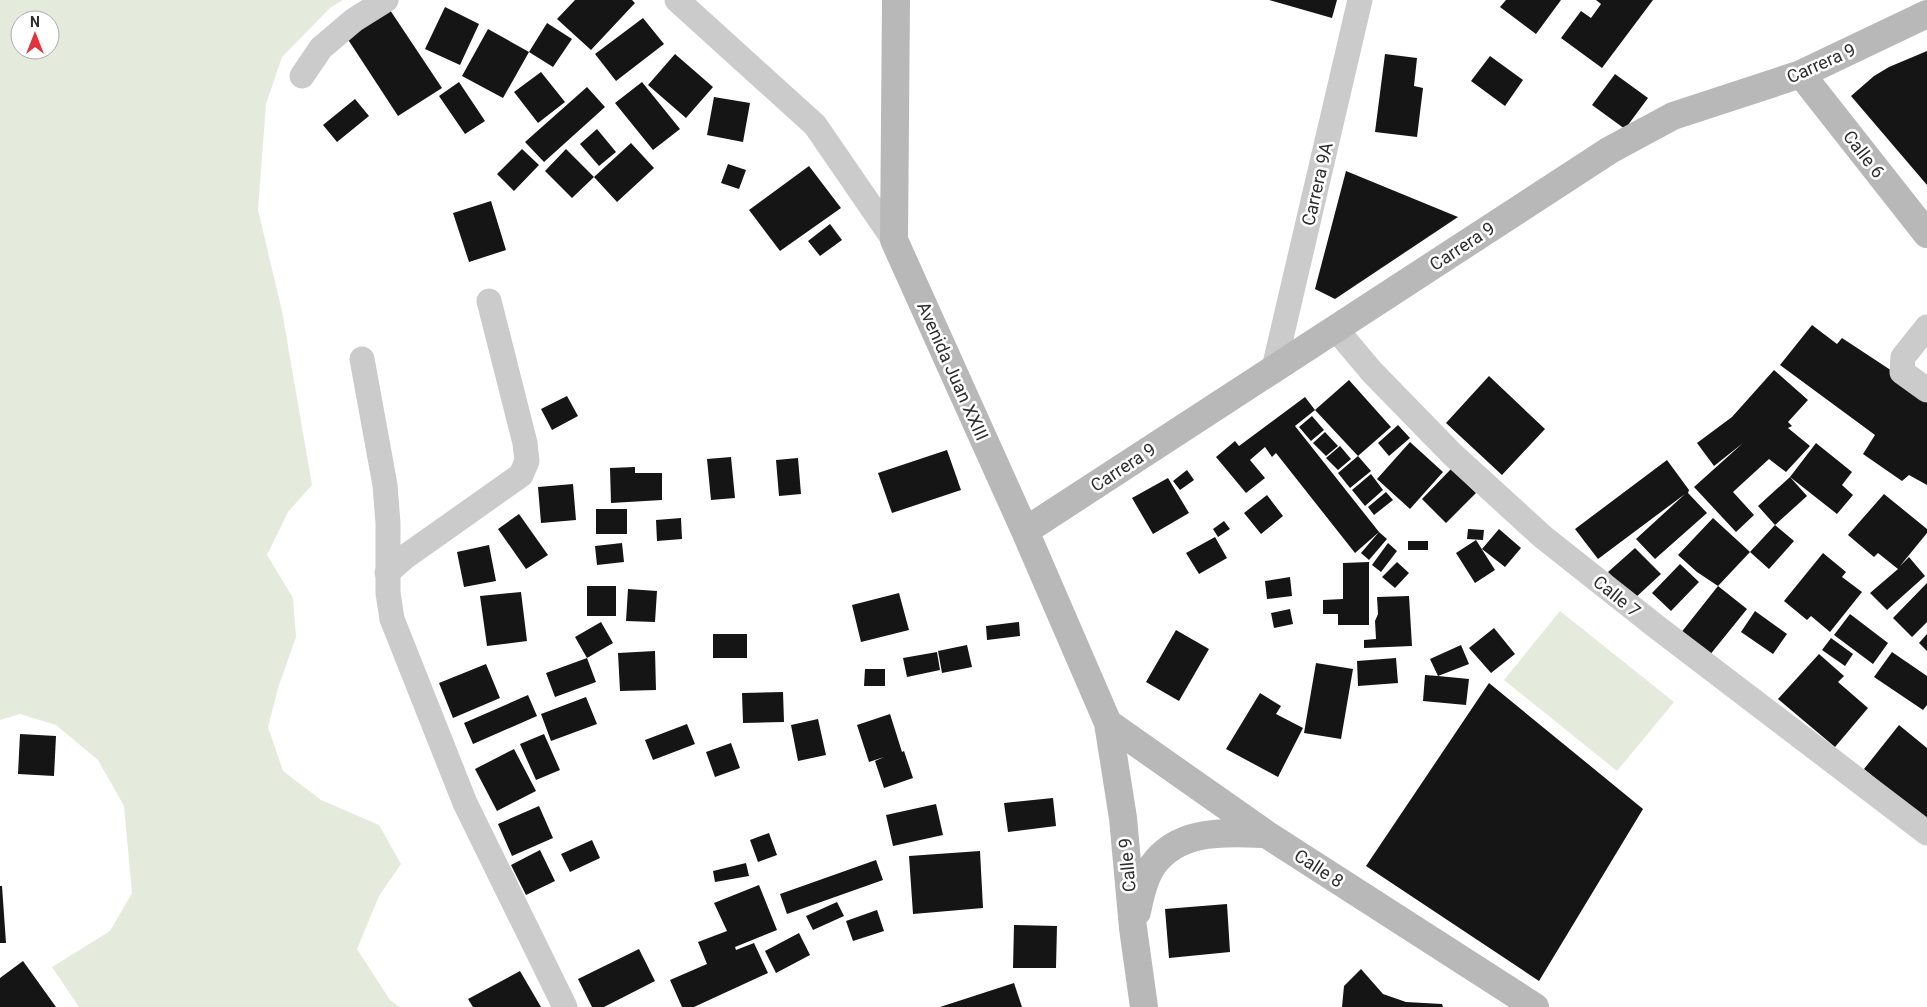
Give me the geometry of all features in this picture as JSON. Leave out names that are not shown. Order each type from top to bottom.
[{"type":"street","points":[[302,76],[321,48],[354,20],[386,0]]},
{"type":"street","points":[[677,0],[815,126],[894,240]]},
{"type":"street","name":"Avenida Juan XXIII","points":[[896,0],[894,240],[1025,531],[1108,723]]},
{"type":"street","name":"Carrera 9A","points":[[1274,368],[1360,0]]},
{"type":"street","name":"Carrera 9","points":[[1025,531],[1610,150],[1673,116],[1801,74],[1927,14]]},
{"type":"street","name":"Calle 6","points":[[1801,74],[1927,234]]},
{"type":"street","points":[[387,573],[405,557],[521,476],[527,461],[525,443],[489,301]]},
{"type":"street","points":[[1927,327],[1903,357],[1902,372],[1927,390]]},
{"type":"street","name":"Calle 7","points":[[1335,328],[1372,372],[1452,454],[1543,537],[1673,640],[1927,833]]},
{"type":"street","points":[[362,359],[385,485],[388,531],[388,593],[392,618],[465,803],[565,1007]]},
{"type":"street","name":"Calle 8","points":[[1108,723],[1266,834],[1535,1007]]},
{"type":"street","name":"Calle 9","points":[[1108,723],[1123,818],[1133,928],[1144,1007]]},
{"type":"street","points":[[1133,928],[1142,890],[1153,865],[1172,845],[1196,836],[1226,833],[1266,834]]},
{"type":"green space","points":[[0,0],[343,0],[330,8],[282,57],[266,104],[258,210],[282,311],[312,485],[288,512],[267,555],[293,598],[296,637],[279,685],[268,727],[283,771],[321,800],[379,825],[401,864],[379,896],[357,949],[390,1000],[400,1007],[79,1007],[52,967],[110,931],[132,893],[124,806],[98,760],[56,725],[20,714],[0,720]]},
{"type":"green space","points":[[1560,611],[1674,702],[1617,771],[1504,680]]},
{"type":"building","points":[[575,0],[632,0],[635,3],[591,50],[557,19]]},
{"type":"building","points":[[1269,0],[1337,0],[1332,18]]},
{"type":"building","points":[[1506,0],[1561,0],[1536,34],[1500,7]]},
{"type":"building","points":[[1596,0],[1653,0],[1602,68],[1561,38],[1581,11],[1591,18],[1601,4]]},
{"type":"building","points":[[445,7],[479,24],[460,65],[425,49]]},
{"type":"building","points":[[390,10],[442,88],[398,116],[347,38]]},
{"type":"building","points":[[643,18],[664,44],[616,81],[595,54]]},
{"type":"building","points":[[547,23],[572,39],[553,67],[529,52]]},
{"type":"building","points":[[488,29],[529,52],[503,98],[462,76]]},
{"type":"building","points":[[1927,51],[1927,185],[1851,96],[1874,76],[1889,67]]},
{"type":"building","points":[[675,54],[713,87],[686,118],[648,85]]},
{"type":"building","points":[[1385,54],[1417,58],[1414,86],[1423,88],[1417,137],[1375,132]]},
{"type":"building","points":[[1490,56],[1523,80],[1505,106],[1471,81]]},
{"type":"building","points":[[541,72],[565,102],[538,123],[514,92]]},
{"type":"building","points":[[1615,74],[1648,98],[1625,129],[1592,105]]},
{"type":"building","points":[[459,82],[485,121],[465,134],[439,96]]},
{"type":"building","points":[[642,82],[680,129],[653,150],[615,103]]},
{"type":"building","points":[[587,87],[605,107],[544,162],[525,142]]},
{"type":"building","points":[[714,97],[750,103],[743,142],[707,135]]},
{"type":"building","points":[[355,99],[369,116],[337,142],[323,125]]},
{"type":"building","points":[[597,129],[616,152],[599,166],[580,144]]},
{"type":"building","points":[[631,143],[654,168],[617,202],[594,177]]},
{"type":"building","points":[[522,149],[539,165],[514,191],[497,174]]},
{"type":"building","points":[[566,149],[594,177],[572,198],[545,171]]},
{"type":"building","points":[[728,164],[746,170],[739,189],[721,183]]},
{"type":"building","points":[[809,166],[841,208],[780,251],[749,210]]},
{"type":"building","points":[[1346,171],[1458,217],[1335,299],[1315,289]]},
{"type":"building","points":[[491,201],[506,250],[469,262],[453,213]]},
{"type":"building","points":[[830,224],[842,240],[820,256],[808,241]]},
{"type":"building","points":[[1812,325],[1837,344],[1842,338],[1927,394],[1927,485],[1909,475],[1902,481],[1863,454],[1875,435],[1780,365]]},
{"type":"building","points":[[1774,370],[1808,400],[1788,422],[1792,426],[1788,428],[1810,446],[1786,472],[1769,459],[1733,492],[1754,515],[1736,532],[1694,487],[1743,443],[1714,466],[1697,443],[1732,417]]},
{"type":"building","points":[[1489,376],[1545,429],[1502,475],[1446,423]]},
{"type":"building","points":[[1349,380],[1391,427],[1358,456],[1315,410]]},
{"type":"building","points":[[567,396],[578,416],[552,430],[541,409]]},
{"type":"building","points":[[1305,397],[1315,410],[1295,426],[1379,532],[1355,553],[1276,453],[1272,457],[1265,447],[1250,460],[1265,478],[1246,493],[1216,457],[1235,441],[1239,446]]},
{"type":"building","points":[[1312,416],[1324,430],[1311,441],[1299,427]]},
{"type":"building","points":[[1398,425],[1410,438],[1389,456],[1378,443]]},
{"type":"building","points":[[1325,432],[1338,446],[1326,456],[1313,443]]},
{"type":"building","points":[[1410,442],[1443,472],[1410,509],[1377,479]]},
{"type":"building","points":[[1816,443],[1852,472],[1842,485],[1853,495],[1837,514],[1790,477]]},
{"type":"building","points":[[1340,446],[1351,459],[1338,470],[1326,458]]},
{"type":"building","points":[[947,450],[961,490],[892,513],[878,473]]},
{"type":"building","points":[[1358,456],[1371,471],[1350,488],[1338,473]]},
{"type":"building","points":[[731,457],[735,498],[711,500],[707,459]]},
{"type":"building","points":[[798,458],[801,494],[779,496],[776,460]]},
{"type":"building","points":[[1667,460],[1689,490],[1688,493],[1707,513],[1655,559],[1636,539],[1685,494],[1598,559],[1575,529]]},
{"type":"building","points":[[635,467],[635,473],[662,473],[662,500],[611,503],[610,468]]},
{"type":"building","points":[[1451,469],[1476,493],[1446,523],[1422,499]]},
{"type":"building","points":[[1187,470],[1194,480],[1180,490],[1173,481]]},
{"type":"building","points":[[1371,474],[1383,490],[1365,506],[1352,490]]},
{"type":"building","points":[[1790,477],[1807,496],[1775,525],[1758,506]]},
{"type":"building","points":[[1168,478],[1189,513],[1153,534],[1132,498]]},
{"type":"building","points":[[573,484],[576,520],[541,523],[538,487]]},
{"type":"building","points":[[1386,492],[1393,500],[1374,515],[1368,507]]},
{"type":"building","points":[[1884,494],[1927,529],[1927,533],[1900,566],[1909,557],[1925,576],[1887,610],[1870,593],[1898,569],[1878,553],[1874,557],[1848,535]]},
{"type":"building","points":[[1267,495],[1283,516],[1261,534],[1244,513]]},
{"type":"building","points":[[596,509],[627,509],[627,534],[596,534]]},
{"type":"building","points":[[519,514],[548,555],[526,569],[498,529]]},
{"type":"building","points":[[681,518],[682,539],[657,541],[656,520]]},
{"type":"building","points":[[1713,518],[1750,552],[1718,586],[1697,572],[1678,555]]},
{"type":"building","points":[[1224,521],[1230,529],[1218,537],[1213,529]]},
{"type":"building","points":[[1775,525],[1794,541],[1769,569],[1750,552]]},
{"type":"building","points":[[1468,529],[1484,530],[1483,540],[1467,539]]},
{"type":"building","points":[[1499,529],[1521,548],[1505,567],[1482,549]]},
{"type":"building","points":[[1379,532],[1387,539],[1369,560],[1361,553]]},
{"type":"building","points":[[1215,537],[1227,558],[1199,574],[1186,553]]},
{"type":"building","points":[[1476,540],[1495,570],[1475,583],[1456,553]]},
{"type":"building","points":[[1408,541],[1428,541],[1428,550],[1408,550]]},
{"type":"building","points":[[622,543],[624,562],[597,565],[595,546]]},
{"type":"building","points":[[1388,543],[1397,551],[1381,572],[1372,565]]},
{"type":"building","points":[[489,545],[496,581],[464,587],[457,552]]},
{"type":"building","points":[[1635,548],[1661,574],[1634,599],[1608,572]]},
{"type":"building","points":[[1823,553],[1846,572],[1842,577],[1862,592],[1830,632],[1811,616],[1807,620],[1784,601]]},
{"type":"building","points":[[1369,562],[1369,625],[1338,625],[1338,614],[1323,614],[1323,600],[1343,599],[1343,563]]},
{"type":"building","points":[[1397,562],[1409,573],[1395,588],[1382,577]]},
{"type":"building","points":[[1680,564],[1699,582],[1671,611],[1652,593]]},
{"type":"building","points":[[1290,577],[1292,596],[1267,599],[1265,581]]},
{"type":"building","points":[[1927,583],[1927,622],[1912,637],[1893,618]]},
{"type":"building","points":[[587,586],[616,586],[616,616],[587,616]]},
{"type":"building","points":[[1718,586],[1747,609],[1709,656],[1680,634]]},
{"type":"building","points":[[628,589],[657,591],[655,622],[626,621]]},
{"type":"building","points":[[521,592],[527,641],[487,646],[480,596]]},
{"type":"building","points":[[899,593],[909,630],[861,642],[852,605]]},
{"type":"building","points":[[1409,596],[1412,646],[1364,648],[1364,640],[1376,639],[1377,597]]},
{"type":"building","points":[[1290,609],[1293,624],[1274,628],[1271,613]]},
{"type":"building","points":[[1755,611],[1787,634],[1773,654],[1741,632]]},
{"type":"building","points":[[1850,614],[1888,643],[1873,664],[1834,635]]},
{"type":"building","points":[[601,622],[613,643],[587,658],[575,637]]},
{"type":"building","points":[[1019,622],[1020,636],[987,640],[986,626]]},
{"type":"building","points":[[1494,628],[1515,654],[1491,673],[1469,648]]},
{"type":"building","points":[[1176,630],[1209,649],[1179,701],[1146,682]]},
{"type":"building","points":[[713,634],[747,634],[747,658],[713,658]]},
{"type":"building","points":[[1927,634],[1927,651],[1919,643]]},
{"type":"building","points":[[1831,638],[1853,654],[1845,666],[1822,650]]},
{"type":"building","points":[[967,645],[972,667],[942,673],[938,651]]},
{"type":"building","points":[[1461,645],[1469,664],[1438,676],[1430,659]]},
{"type":"building","points":[[655,651],[656,690],[620,691],[618,653]]},
{"type":"building","points":[[937,652],[940,670],[907,677],[903,658]]},
{"type":"building","points":[[1892,652],[1927,676],[1927,705],[1923,710],[1874,677]]},
{"type":"building","points":[[1819,654],[1844,676],[1838,682],[1868,708],[1835,747],[1778,699]]},
{"type":"building","points":[[587,658],[596,682],[555,697],[546,673]]},
{"type":"building","points":[[1396,658],[1398,683],[1358,686],[1357,661]]},
{"type":"building","points":[[1316,663],[1353,669],[1341,739],[1304,733]]},
{"type":"building","points":[[486,664],[500,698],[453,718],[439,683]]},
{"type":"building","points":[[865,669],[885,669],[885,686],[864,686]]},
{"type":"building","points":[[1425,675],[1469,679],[1466,705],[1423,701]]},
{"type":"building","points":[[1489,683],[1643,809],[1539,981],[1366,866]]},
{"type":"building","points":[[783,692],[784,722],[743,723],[742,693]]},
{"type":"building","points":[[1260,693],[1281,706],[1276,714],[1303,728],[1278,777],[1226,749]]},
{"type":"building","points":[[528,695],[537,716],[473,744],[464,723]]},
{"type":"building","points":[[586,697],[597,724],[551,741],[541,714]]},
{"type":"building","points":[[890,714],[902,752],[904,751],[913,778],[884,788],[875,761],[884,757],[869,762],[857,725]]},
{"type":"building","points":[[818,719],[826,755],[798,761],[791,725]]},
{"type":"building","points":[[687,724],[695,744],[653,760],[645,740]]},
{"type":"building","points":[[1899,725],[1927,748],[1927,821],[1864,769]]},
{"type":"building","points":[[20,734],[56,736],[54,776],[18,774]]},
{"type":"building","points":[[544,734],[560,770],[536,780],[520,744]]},
{"type":"building","points":[[731,743],[740,768],[715,777],[706,752]]},
{"type":"building","points":[[514,749],[536,791],[497,811],[475,769]]},
{"type":"building","points":[[1053,798],[1056,826],[1008,832],[1004,803]]},
{"type":"building","points":[[936,804],[943,835],[893,846],[886,815]]},
{"type":"building","points":[[539,806],[553,838],[512,856],[498,824]]},
{"type":"building","points":[[769,833],[777,855],[758,862],[750,840]]},
{"type":"building","points":[[592,840],[600,858],[570,872],[561,854]]},
{"type":"building","points":[[540,850],[555,881],[526,895],[511,865]]},
{"type":"building","points":[[980,851],[983,908],[913,914],[909,856]]},
{"type":"building","points":[[876,860],[883,880],[787,914],[780,894]]},
{"type":"building","points":[[746,863],[749,876],[715,882],[713,871]]},
{"type":"building","points":[[759,885],[777,930],[735,947],[736,950],[754,943],[768,973],[694,1007],[682,1007],[670,980],[707,964],[698,942],[727,931],[714,903]]},
{"type":"building","points":[[0,886],[2,886],[6,943],[0,943]]},
{"type":"building","points":[[837,902],[844,916],[813,930],[806,916]]},
{"type":"building","points":[[1227,904],[1230,952],[1169,958],[1165,909]]},
{"type":"building","points":[[877,910],[884,931],[853,941],[846,921]]},
{"type":"building","points":[[1014,925],[1057,926],[1056,968],[1013,968]]},
{"type":"building","points":[[799,933],[810,955],[776,973],[765,951]]},
{"type":"building","points":[[639,949],[655,981],[604,1007],[592,1007],[578,979]]},
{"type":"building","points":[[23,961],[56,1007],[0,1007],[0,978]]},
{"type":"building","points":[[1361,969],[1383,994],[1406,1002],[1442,1004],[1443,1007],[1342,1007],[1344,986]]},
{"type":"building","points":[[520,971],[541,1007],[473,1007],[468,999]]},
{"type":"building","points":[[1014,983],[1022,1007],[940,1007]]}]
